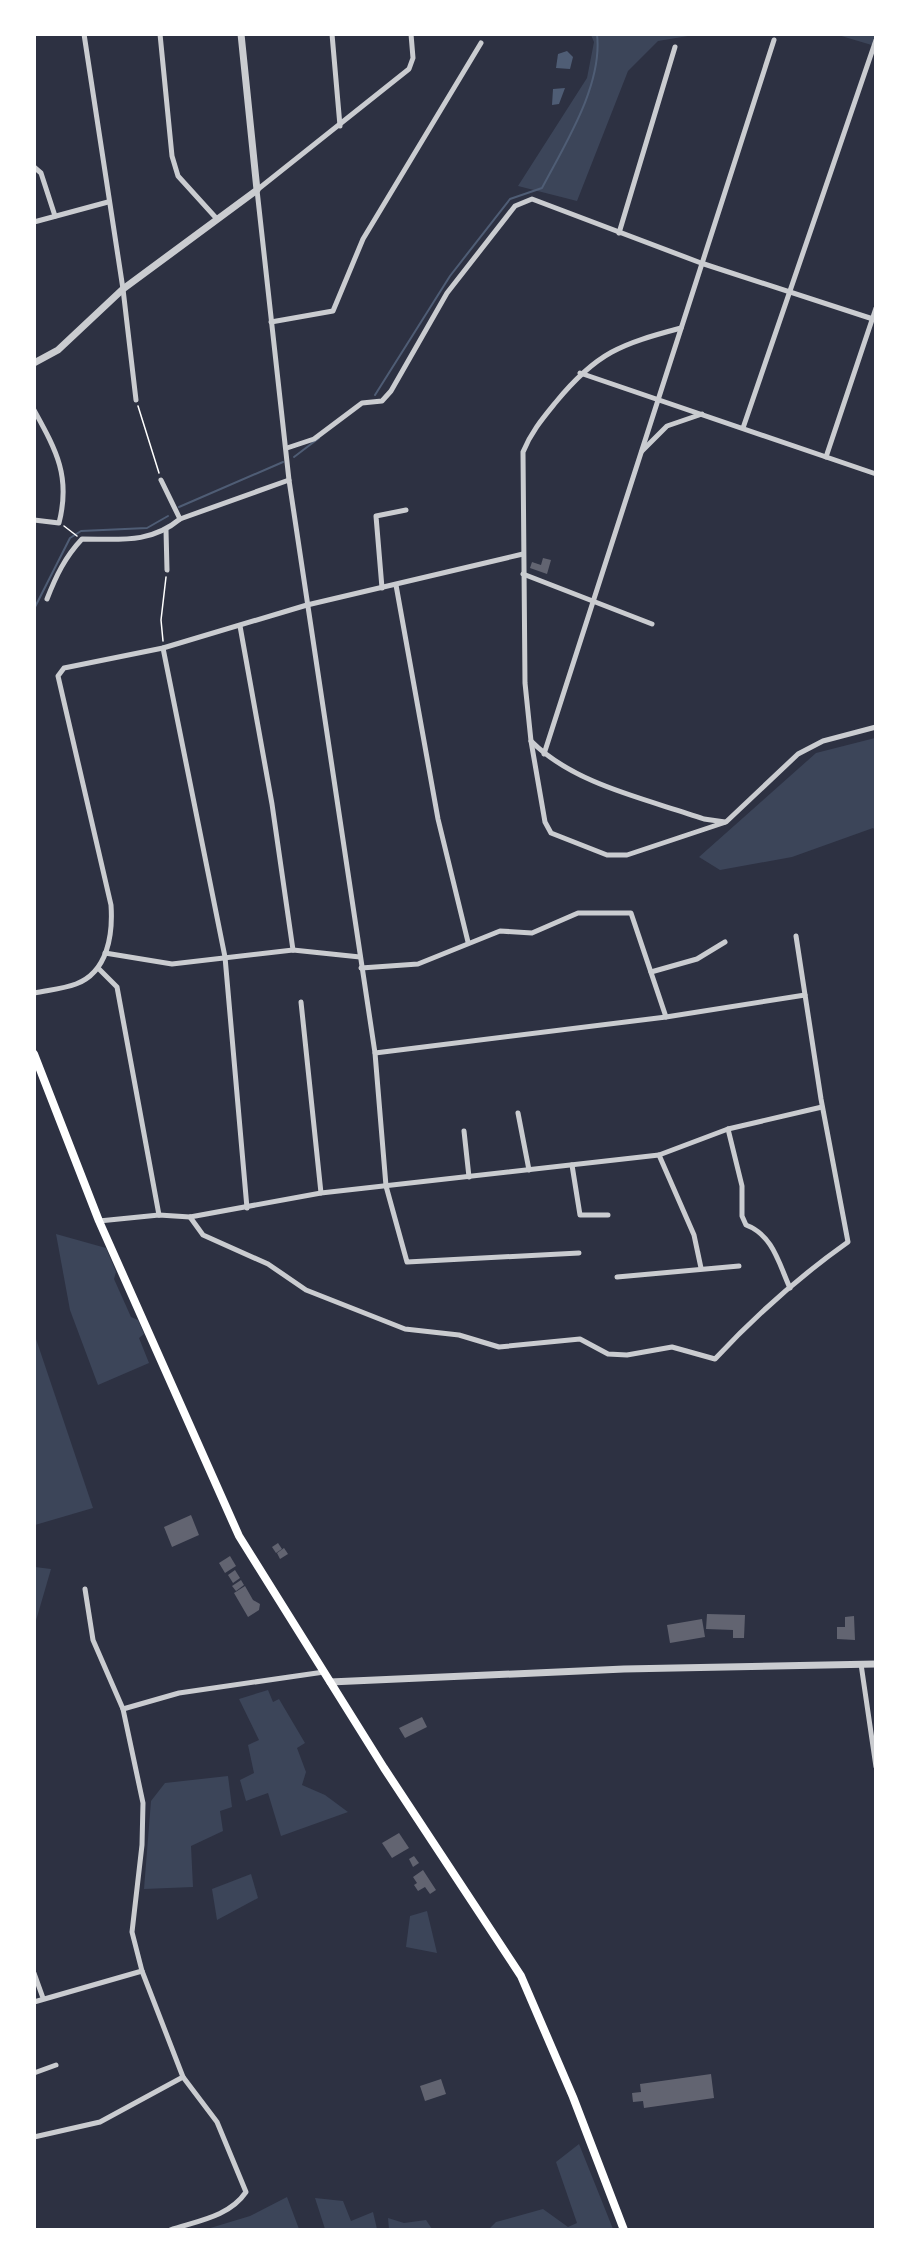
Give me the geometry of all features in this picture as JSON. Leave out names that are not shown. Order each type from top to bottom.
[{"type":"main road","points":[[34,1054],[99,1221],[239,1536],[330,1682],[521,1976],[573,2097],[624,2229]]},
{"type":"street","points":[[84,34],[123,289],[136,400]]},
{"type":"street","points":[[160,34],[172,156],[178,176],[217,219]]},
{"type":"street","points":[[241,34],[289,480],[375,1053],[386,1186],[407,1262],[579,1253]]},
{"type":"street","points":[[332,34],[340,126]]},
{"type":"street","points":[[34,363],[58,350],[123,289],[257,190],[409,69],[413,58],[411,34]]},
{"type":"street","points":[[544,754],[592,599],[659,402],[701,263],[774,40]]},
{"type":"street","points":[[743,428],[876,40]]},
{"type":"street","points":[[271,322],[333,311],[363,239],[481,43]]},
{"type":"street","points":[[619,233],[675,46]]},
{"type":"street","points":[[34,167],[41,173],[56,216]]},
{"type":"street","points":[[287,447],[314,439],[362,403],[382,401],[391,391],[447,293],[515,206],[532,199],[701,263],[874,319]]},
{"type":"street","points":[[34,222],[108,202]]},
{"type":"street","points":[[826,457],[876,308]]},
{"type":"street","points":[[681,328],[621,348],[601,357],[580,373],[532,431],[523,452],[525,683],[531,741],[545,822],[551,833],[607,855],[627,855],[726,822],[798,754],[823,741],[876,727]]},
{"type":"street","points":[[580,373],[659,402],[702,414],[876,474]]},
{"type":"street","points":[[34,410],[56,450],[64,474],[63,506],[59,523],[34,520]]},
{"type":"street","points":[[641,452],[667,426],[702,414]]},
{"type":"street","points":[[161,480],[180,519]]},
{"type":"street","points":[[47,599],[57,574],[70,552],[82,540],[150,537],[166,530],[180,519],[289,480]]},
{"type":"street","points":[[382,588],[376,516],[406,510]]},
{"type":"street","points":[[166,530],[167,570]]},
{"type":"street","points":[[34,993],[77,984],[98,969],[113,930],[111,905],[58,676],[64,668],[163,648],[308,605],[523,554]]},
{"type":"street","points":[[523,574],[652,624]]},
{"type":"street","points":[[396,585],[438,819],[468,942]]},
{"type":"street","points":[[240,626],[272,804],[293,950]]},
{"type":"street","points":[[163,648],[225,957],[247,1208]]},
{"type":"street","points":[[531,741],[544,754],[586,778],[704,819],[726,822]]},
{"type":"street","points":[[361,968],[418,964],[500,931],[532,933],[578,913],[632,913],[666,1017]]},
{"type":"street","points":[[190,1217],[203,1235],[268,1264],[306,1290],[351,1310],[405,1329],[459,1335],[499,1347],[580,1339],[608,1354],[627,1355],[672,1347],[715,1359],[743,1329],[804,1273],[849,1242],[822,1107],[796,936]]},
{"type":"street","points":[[651,972],[697,959],[725,942]]},
{"type":"street","points":[[105,953],[172,964],[293,950],[360,957]]},
{"type":"street","points":[[98,969],[117,987],[159,1215]]},
{"type":"street","points":[[375,1053],[666,1017],[805,995]]},
{"type":"street","points":[[301,1002],[321,1193]]},
{"type":"street","points":[[99,1221],[159,1215],[190,1217],[321,1193],[659,1155],[728,1129],[822,1107]]},
{"type":"street","points":[[518,1113],[529,1170]]},
{"type":"street","points":[[728,1129],[742,1186],[742,1216],[746,1225],[758,1229],[767,1237],[790,1288]]},
{"type":"street","points":[[464,1131],[470,1177]]},
{"type":"street","points":[[659,1155],[694,1235],[701,1268]]},
{"type":"street","points":[[572,1165],[580,1215],[608,1215]]},
{"type":"street","points":[[617,1277],[739,1266]]},
{"type":"street","points":[[85,1589],[93,1640],[123,1709],[143,1803],[142,1845],[132,1932],[142,1971],[183,2078],[217,2122],[246,2192],[238,2204],[224,2212],[170,2229]]},
{"type":"street","points":[[861,1664],[876,1767]]},
{"type":"street","points":[[330,1682],[624,1670],[876,1664]]},
{"type":"street","points":[[123,1709],[179,1693],[324,1672]]},
{"type":"street","points":[[34,2002],[142,1971]]},
{"type":"street","points":[[34,1973],[43,1998]]},
{"type":"street","points":[[34,2073],[56,2065]]},
{"type":"street","points":[[34,2137],[100,2122],[183,2078]]},
{"type":"path","points":[[136,400],[161,480]]},
{"type":"path","points":[[59,523],[82,540]]},
{"type":"path","points":[[163,648],[161,620],[167,570]]},
{"type":"shaded area","points":[[591,35],[694,35],[658,41],[628,71],[577,201],[518,186],[587,78],[594,42]]},
{"type":"shaded area","points":[[838,35],[875,35],[875,46]]},
{"type":"shaded area","points":[[567,51],[573,57],[570,69],[556,68],[558,54]]},
{"type":"shaded area","points":[[565,88],[559,104],[552,105],[553,89]]},
{"type":"shaded area","points":[[875,738],[875,830],[873,828],[792,857],[720,870],[699,857],[816,753]]},
{"type":"shaded area","points":[[56,1234],[106,1248],[116,1272],[114,1279],[131,1317],[138,1320],[144,1334],[139,1338],[149,1363],[98,1385],[70,1310]]},
{"type":"shaded area","points":[[35,1336],[93,1508],[34,1525]]},
{"type":"shaded area","points":[[34,1567],[51,1569],[35,1624]]},
{"type":"shaded area","points":[[268,1690],[273,1702],[279,1699],[305,1743],[297,1748],[306,1772],[302,1785],[325,1795],[348,1812],[281,1836],[268,1793],[246,1801],[240,1780],[254,1773],[248,1745],[259,1740],[239,1699]]},
{"type":"shaded area","points":[[228,1776],[232,1807],[220,1811],[223,1831],[191,1846],[193,1887],[144,1889],[151,1801],[165,1783]]},
{"type":"shaded area","points":[[251,1874],[258,1898],[217,1920],[212,1889]]},
{"type":"shaded area","points":[[427,1911],[437,1953],[406,1947],[410,1916]]},
{"type":"shaded area","points":[[579,2144],[613,2229],[489,2229],[496,2222],[543,2209],[568,2227],[577,2223],[556,2162]]},
{"type":"shaded area","points":[[287,2197],[299,2229],[207,2229],[250,2216]]},
{"type":"shaded area","points":[[315,2198],[343,2201],[351,2221],[373,2212],[377,2229],[325,2229]]},
{"type":"shaded area","points":[[388,2218],[404,2223],[426,2220],[432,2229],[389,2229]]},
{"type":"building","points":[[543,558],[551,560],[547,574],[530,568],[532,562],[541,565]]},
{"type":"building","points":[[191,1515],[199,1535],[172,1547],[164,1527]]},
{"type":"building","points":[[278,1543],[282,1549],[276,1553],[272,1547]]},
{"type":"building","points":[[284,1548],[288,1554],[280,1559],[277,1553]]},
{"type":"building","points":[[230,1556],[236,1566],[225,1573],[219,1563]]},
{"type":"building","points":[[235,1570],[240,1578],[233,1583],[228,1575]]},
{"type":"building","points":[[241,1580],[244,1585],[236,1591],[232,1586]]},
{"type":"building","points":[[245,1586],[253,1600],[260,1604],[259,1610],[248,1617],[234,1593]]},
{"type":"building","points":[[707,1614],[745,1615],[744,1638],[733,1638],[733,1630],[706,1629]]},
{"type":"building","points":[[854,1616],[855,1640],[837,1639],[837,1627],[845,1627],[845,1617]]},
{"type":"building","points":[[702,1619],[705,1637],[670,1643],[667,1625]]},
{"type":"building","points":[[422,1717],[427,1727],[405,1738],[399,1728]]},
{"type":"building","points":[[399,1833],[409,1848],[392,1858],[382,1843]]},
{"type":"building","points":[[414,1856],[419,1863],[413,1867],[409,1859]]},
{"type":"building","points":[[423,1870],[436,1890],[430,1894],[425,1887],[418,1891],[414,1885],[417,1883],[413,1877]]},
{"type":"building","points":[[711,2074],[714,2098],[644,2108],[643,2101],[633,2102],[632,2093],[641,2092],[640,2084]]},
{"type":"building","points":[[441,2079],[446,2094],[425,2101],[420,2086]]},
{"type":"waterway","points":[[375,395],[450,276],[510,199],[542,188],[571,133],[588,94],[594,73],[597,34]]},
{"type":"waterway","points":[[294,457],[319,438]]},
{"type":"waterway","points":[[179,507],[283,462]]},
{"type":"waterway","points":[[34,609],[70,538],[81,531],[147,528],[168,516]]}]
